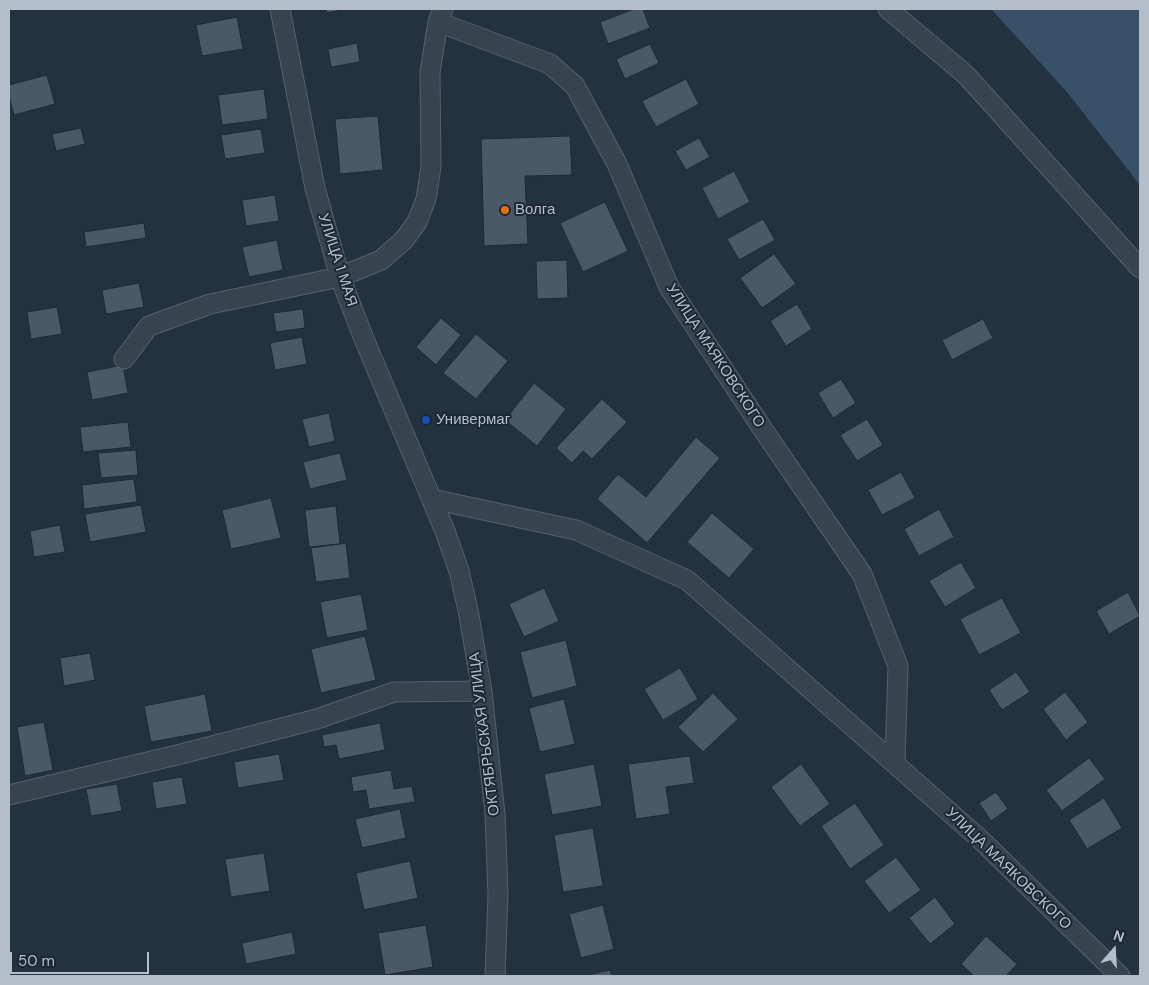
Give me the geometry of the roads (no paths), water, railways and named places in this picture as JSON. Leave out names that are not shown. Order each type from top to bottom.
[{"type":"street","name":"УЛИЦА 1 МАЯ","points":[[280,9],[315,188],[340,277],[364,339],[432,499]]},
{"type":"street","points":[[888,9],[966,75],[1140,268]]},
{"type":"street","points":[[124,358],[149,326],[210,304],[340,277],[382,260],[404,240],[417,222],[426,199],[431,167],[430,72],[440,16]]},
{"type":"street","name":"УЛИЦА МАЯКОВСКОГО","points":[[440,16],[550,64],[576,86],[617,164],[669,288],[862,574],[898,666],[895,764]]},
{"type":"street","name":"УЛИЦА МАЯКОВСКОГО","points":[[432,499],[576,530],[687,580],[981,840],[1120,976]]},
{"type":"street","name":"ОКТЯБРЬСКАЯ УЛИЦА","points":[[432,499],[459,571],[482,691],[495,814],[498,895],[494,976]]},
{"type":"street","points":[[9,795],[317,719],[394,692],[482,691]]},
{"type":"water","points":[[991,9],[1140,9],[1140,185],[1067,92]]},
{"type":"place","name":"Волга","points":[[505,210]]},
{"type":"place","name":"Универмаг","points":[[426,420]]}]
